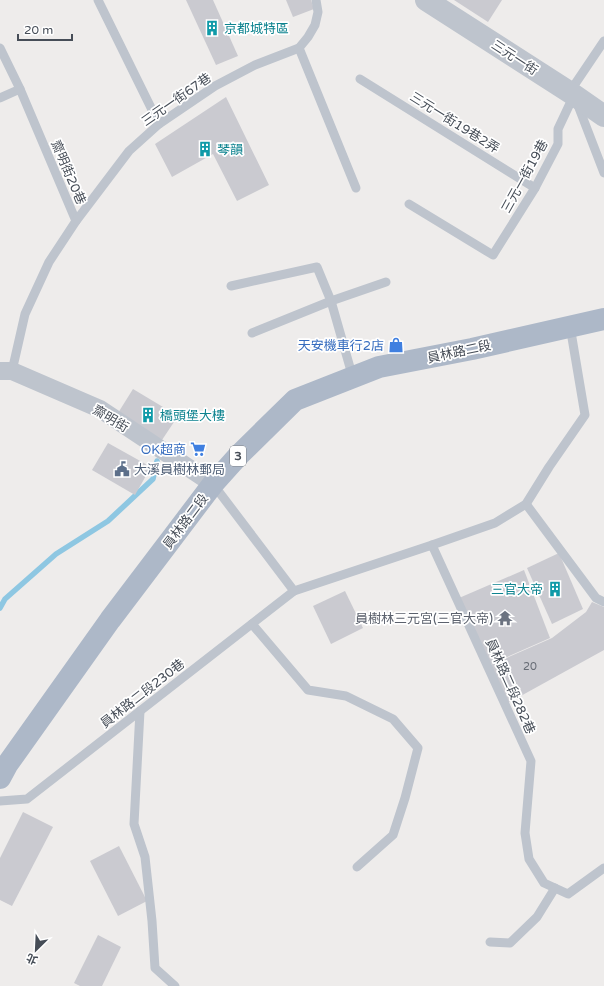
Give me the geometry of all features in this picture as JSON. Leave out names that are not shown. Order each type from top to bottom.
[{"type":"main road","name":"員林路二段","points":[[0,778],[7,765],[110,620],[213,484],[238,455],[295,400],[379,367],[472,349],[604,319]]},
{"type":"street","name":"三元一街","points":[[426,0],[574,95],[604,116]]},
{"type":"street","name":"齋明街","points":[[6,371],[100,409],[213,484]]},
{"type":"lane","points":[[98,0],[159,124]]},
{"type":"lane","points":[[316,0],[318,12],[315,25],[299,48],[356,188]]},
{"type":"lane","name":"三元一街19巷","points":[[409,204],[493,255],[535,188],[558,144],[558,128],[574,95],[573,87],[604,41]]},
{"type":"lane","name":"齋明街20巷","points":[[0,48],[20,89],[76,221],[49,262],[25,314],[6,371]]},
{"type":"lane","name":"三元一街67巷","points":[[76,221],[129,152],[159,124],[215,86],[255,65],[299,48]]},
{"type":"lane","name":"三元一街19巷2弄","points":[[360,79],[535,188]]},
{"type":"lane","points":[[0,98],[20,89]]},
{"type":"lane","points":[[574,95],[604,173]]},
{"type":"lane","points":[[231,286],[317,267],[331,302],[353,378]]},
{"type":"lane","points":[[252,333],[386,282]]},
{"type":"lane","points":[[213,484],[294,591],[495,523],[526,504],[549,466],[584,416],[570,326]]},
{"type":"lane","points":[[526,504],[596,598],[604,602]]},
{"type":"lane","name":"員林路二段282巷","points":[[432,545],[531,761],[524,833],[529,859],[544,883],[568,894],[604,868]]},
{"type":"lane","name":"員林路二段230巷","points":[[0,801],[27,799],[294,591]]},
{"type":"lane","points":[[252,624],[308,690],[346,696],[393,720],[418,748],[394,834],[357,867]]},
{"type":"lane","points":[[140,711],[134,824],[145,857],[152,921],[155,968],[175,986]]},
{"type":"lane","points":[[490,942],[510,943],[537,918],[555,888]]},
{"type":"building","name":"京都城特區","points":[[186,0],[213,0],[238,56],[216,65]]},
{"type":"building","points":[[286,0],[311,0],[314,9],[293,17]]},
{"type":"building","points":[[454,0],[502,0],[488,22]]},
{"type":"building","name":"琴韻","points":[[226,97],[269,185],[237,201],[213,154],[172,177],[155,144]]},
{"type":"building","name":"橋頭堡大樓","points":[[133,389],[178,416],[162,440],[118,413]]},
{"type":"building","name":"大溪員樹林郵局","points":[[108,443],[151,467],[135,495],[92,470]]},
{"type":"building","name":"三官大帝","points":[[559,553],[583,609],[552,624],[527,568]]},
{"type":"building","name":"員樹林三元宮(三官大帝)","points":[[524,570],[550,638],[489,665],[459,598]]},
{"type":"building","points":[[345,591],[363,628],[331,644],[313,606]]},
{"type":"building","points":[[592,602],[604,607],[604,650],[508,703],[488,666],[552,638],[586,612]]},
{"type":"building","points":[[23,812],[53,827],[12,906],[0,900],[0,858]]},
{"type":"building","points":[[119,846],[147,901],[118,916],[90,861]]},
{"type":"building","points":[[98,935],[121,947],[102,986],[80,986],[74,983]]},
{"type":"waterway","points":[[0,608],[5,599],[56,554],[108,521],[153,479],[157,461]]},
{"type":"place","name":"京都城特區","points":[[212,28]]},
{"type":"place","name":"琴韻","points":[[205,149]]},
{"type":"place","name":"天安機車行2店","points":[[396,345]]},
{"type":"place","name":"橋頭堡大樓","points":[[148,415]]},
{"type":"place","name":"OK超商","points":[[198,449]]},
{"type":"place","name":"大溪員樹林郵局","points":[[122,469]]},
{"type":"place","name":"三官大帝","points":[[555,589]]},
{"type":"place","name":"員樹林三元宮(三官大帝)","points":[[505,618]]}]
